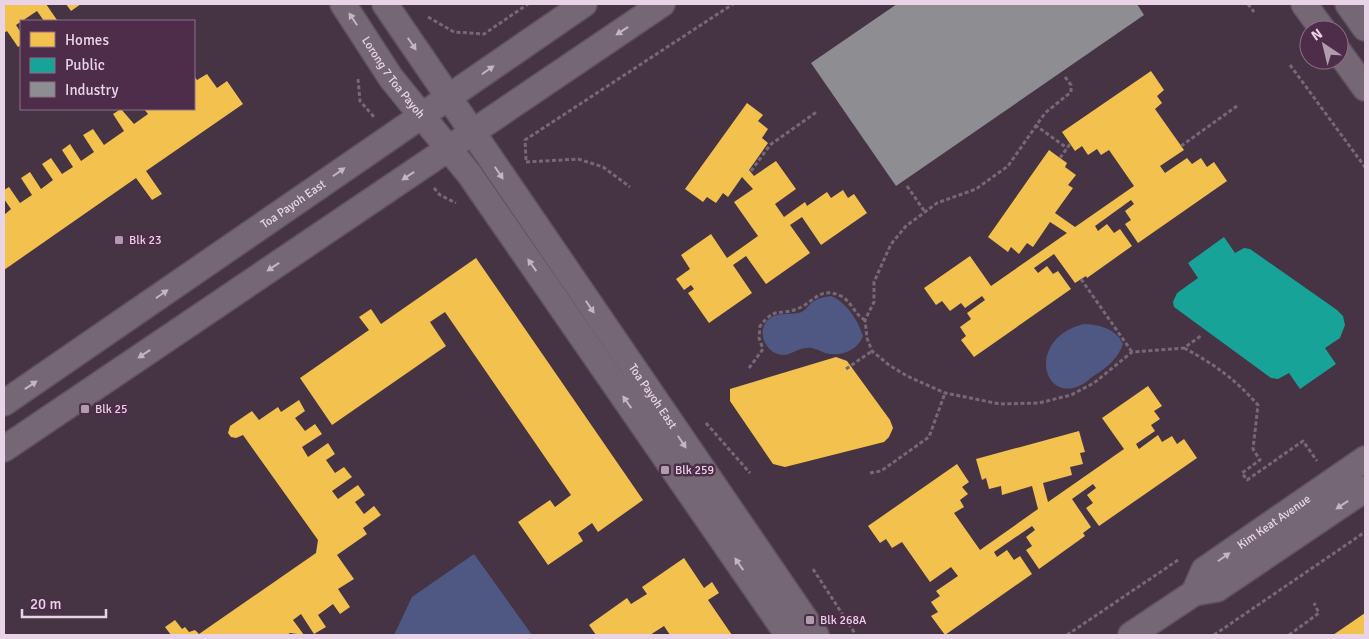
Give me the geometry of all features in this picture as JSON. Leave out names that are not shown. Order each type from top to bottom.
[{"type":"street","name":"Lorong 7 Toa Payoh","points":[[343,4],[391,78],[448,148]]},
{"type":"street","points":[[385,4],[472,133]]},
{"type":"street","name":"Toa Payoh East","points":[[4,403],[584,4]]},
{"type":"street","points":[[4,450],[662,4]]},
{"type":"street","points":[[1304,4],[1316,20]]},
{"type":"street","points":[[1348,4],[1365,28]]},
{"type":"street","points":[[1349,66],[1365,88]]},
{"type":"street","name":"Toa Payoh East","points":[[472,133],[816,635]]},
{"type":"street","name":"Toa Payoh East","points":[[448,148],[470,176],[788,635]]},
{"type":"street","name":"Kim Keat Avenue","points":[[1194,593],[1204,570],[1365,459]]},
{"type":"street","name":"Kim Keat Avenue","points":[[1131,635],[1194,593],[1217,589],[1365,489]]},
{"type":"path","points":[[422,14],[454,32],[484,34],[528,4]]},
{"type":"path","points":[[525,140],[733,4]]},
{"type":"path","points":[[1248,4],[1254,12]]},
{"type":"path","points":[[1290,65],[1365,167]]},
{"type":"path","points":[[1065,77],[1071,85],[1071,92],[1045,113],[1008,166],[976,189],[937,203],[906,226],[891,244],[874,282],[874,302],[865,320],[867,338],[872,351],[889,365],[907,376],[945,393],[1000,404],[1039,403],[1071,395],[1094,383],[1132,352],[1184,348],[1202,335]]},
{"type":"path","points":[[1180,146],[1237,106]]},
{"type":"path","points":[[751,171],[770,145],[818,111]]},
{"type":"path","points":[[1035,125],[1067,148]]},
{"type":"path","points":[[1060,158],[1070,144]]},
{"type":"path","points":[[526,162],[578,159],[603,167],[630,187]]},
{"type":"path","points":[[907,186],[925,212]]},
{"type":"path","points":[[1081,279],[1132,352]]},
{"type":"path","points":[[749,368],[763,349],[759,338],[760,326],[775,312],[795,310],[814,296],[828,291],[843,297],[857,316],[865,320]]},
{"type":"path","points":[[1184,348],[1214,364],[1233,379],[1258,405],[1253,449],[1260,460],[1242,473],[1247,480],[1303,441],[1320,464]]},
{"type":"path","points":[[846,369],[872,351]]},
{"type":"path","points":[[870,473],[881,472],[929,437],[945,393]]},
{"type":"path","points":[[1214,635],[1365,532]]},
{"type":"path","points":[[813,569],[856,635]]},
{"type":"path","points":[[1289,635],[1319,613],[1314,603]]},
{"type":"path","points":[[1067,635],[1096,616]]},
{"type":"shaded area","points":[[831,296],[851,312],[858,324],[863,336],[857,346],[848,352],[837,354],[803,348],[782,355],[773,352],[769,348],[764,339],[763,329],[771,317],[800,312],[817,300]]},
{"type":"shaded area","points":[[1084,324],[1106,328],[1116,334],[1123,344],[1115,358],[1108,365],[1081,385],[1066,389],[1056,385],[1049,377],[1046,366],[1048,354],[1054,342],[1066,331]]},
{"type":"shaded area","points":[[474,554],[532,635],[394,635],[412,597]]},
{"type":"building: Homes","points":[[4,4],[46,4],[57,20],[43,20],[37,11],[24,20],[20,20],[16,25],[20,31],[20,46],[18,47],[7,31],[4,33]]},
{"type":"building: Homes","points":[[66,4],[81,4],[71,11]]},
{"type":"building: Homes","points":[[1151,71],[1164,90],[1157,96],[1162,103],[1155,109],[1184,150],[1160,166],[1165,173],[1187,158],[1192,164],[1201,158],[1207,167],[1214,162],[1227,181],[1138,243],[1125,224],[1131,220],[1125,211],[1134,204],[1131,200],[1095,226],[1098,231],[1107,224],[1114,233],[1120,229],[1132,246],[1087,278],[1086,276],[1075,283],[1054,254],[1034,268],[1038,273],[1047,266],[1053,274],[1058,271],[1071,289],[974,357],[961,340],[966,336],[960,327],[971,319],[967,313],[985,300],[982,296],[965,308],[961,303],[950,311],[942,301],[936,305],[924,288],[970,256],[991,286],[1067,233],[1050,222],[1033,247],[1027,243],[1019,254],[1011,247],[1008,252],[988,237],[1049,150],[1067,163],[1065,167],[1076,175],[1068,185],[1073,188],[1055,213],[1075,227],[1134,186],[1109,150],[1101,155],[1097,149],[1088,155],[1082,146],[1075,151],[1062,132]]},
{"type":"building: Homes","points":[[207,74],[217,88],[227,81],[243,104],[146,171],[162,194],[152,200],[136,178],[4,270],[4,215],[11,209],[4,199],[4,190],[9,187],[20,203],[32,195],[21,178],[30,172],[41,189],[53,180],[42,164],[51,158],[62,174],[73,167],[62,150],[70,144],[81,161],[94,152],[83,135],[93,129],[104,145],[124,131],[113,114],[119,110],[122,110],[134,124],[148,114],[145,110],[195,110],[195,77],[197,80]]},
{"type":"building: Homes","points":[[747,103],[763,115],[758,121],[768,129],[762,138],[768,143],[749,170],[754,176],[776,161],[796,189],[775,204],[784,217],[805,202],[807,206],[827,192],[831,198],[843,190],[848,198],[854,194],[867,213],[821,245],[802,217],[790,225],[810,253],[766,284],[746,256],[733,265],[752,293],[709,323],[688,293],[694,289],[691,285],[684,290],[676,279],[690,269],[681,255],[711,234],[727,258],[758,236],[734,202],[753,189],[742,177],[728,197],[723,193],[716,203],[707,197],[703,202],[685,189]]},
{"type":"building: Homes","points":[[476,258],[643,500],[598,532],[592,523],[578,533],[583,541],[548,565],[518,522],[550,500],[555,507],[571,495],[445,312],[430,322],[446,346],[332,425],[300,378],[369,330],[359,317],[371,309],[381,324]]},
{"type":"building: Homes","points":[[836,357],[847,361],[890,420],[893,428],[889,437],[884,442],[785,467],[773,464],[730,401],[730,389]]},
{"type":"building: Homes","points":[[1148,386],[1162,406],[1154,411],[1160,419],[1151,425],[1155,431],[1136,444],[1139,449],[1158,435],[1162,442],[1172,436],[1177,444],[1184,439],[1197,458],[1099,526],[1086,508],[1093,503],[1087,495],[1096,488],[1093,484],[1072,499],[1091,527],[1083,533],[1085,536],[1039,569],[1026,550],[1032,546],[1026,537],[1035,530],[1032,526],[994,552],[997,557],[1007,550],[1014,560],[1020,556],[1032,574],[945,635],[931,616],[938,612],[931,602],[940,596],[936,591],[958,576],[951,567],[930,582],[902,542],[892,548],[886,539],[880,543],[868,526],[957,464],[969,482],[962,487],[968,494],[960,500],[964,507],[954,513],[980,550],[1038,509],[1032,486],[1002,495],[1001,486],[989,489],[986,478],[982,480],[976,459],[1079,431],[1085,452],[1080,453],[1083,464],[1070,467],[1072,475],[1043,483],[1048,502],[1124,449],[1102,418]]},
{"type":"building: Homes","points":[[299,400],[305,411],[295,418],[305,431],[315,424],[322,434],[302,447],[308,457],[328,443],[335,454],[326,460],[335,473],[344,467],[352,477],[332,491],[338,499],[358,485],[365,495],[355,502],[364,514],[374,506],[381,515],[363,528],[367,534],[337,555],[354,579],[338,589],[350,607],[340,614],[333,604],[318,615],[326,627],[314,634],[301,614],[293,620],[304,635],[290,633],[287,635],[171,635],[165,627],[175,620],[182,629],[185,627],[189,632],[195,630],[199,634],[316,553],[318,540],[243,435],[236,438],[231,437],[228,433],[230,426],[252,411],[259,420],[278,407],[281,412]]},
{"type":"building: Homes","points":[[684,558],[704,588],[712,582],[719,593],[708,600],[732,635],[670,635],[664,626],[650,635],[596,635],[589,625],[627,598],[631,604],[647,594],[642,587]]},
{"type":"building: Homes","points":[[1365,613],[1365,635],[1333,635]]},
{"type":"building: Public","points":[[1224,237],[1235,253],[1244,248],[1250,249],[1343,316],[1345,325],[1340,338],[1325,348],[1336,364],[1300,389],[1289,373],[1278,379],[1271,378],[1174,307],[1173,302],[1177,293],[1198,278],[1188,263]]},
{"type":"building: Industry","points":[[897,4],[1137,4],[1144,15],[896,186],[811,63]]},
{"type":"place","name":"Blk 23","points":[[119,240]]},
{"type":"place","name":"Blk 25","points":[[85,409]]},
{"type":"place","name":"Blk 259","points":[[665,470]]},
{"type":"place","name":"Blk 268A","points":[[810,620]]}]
